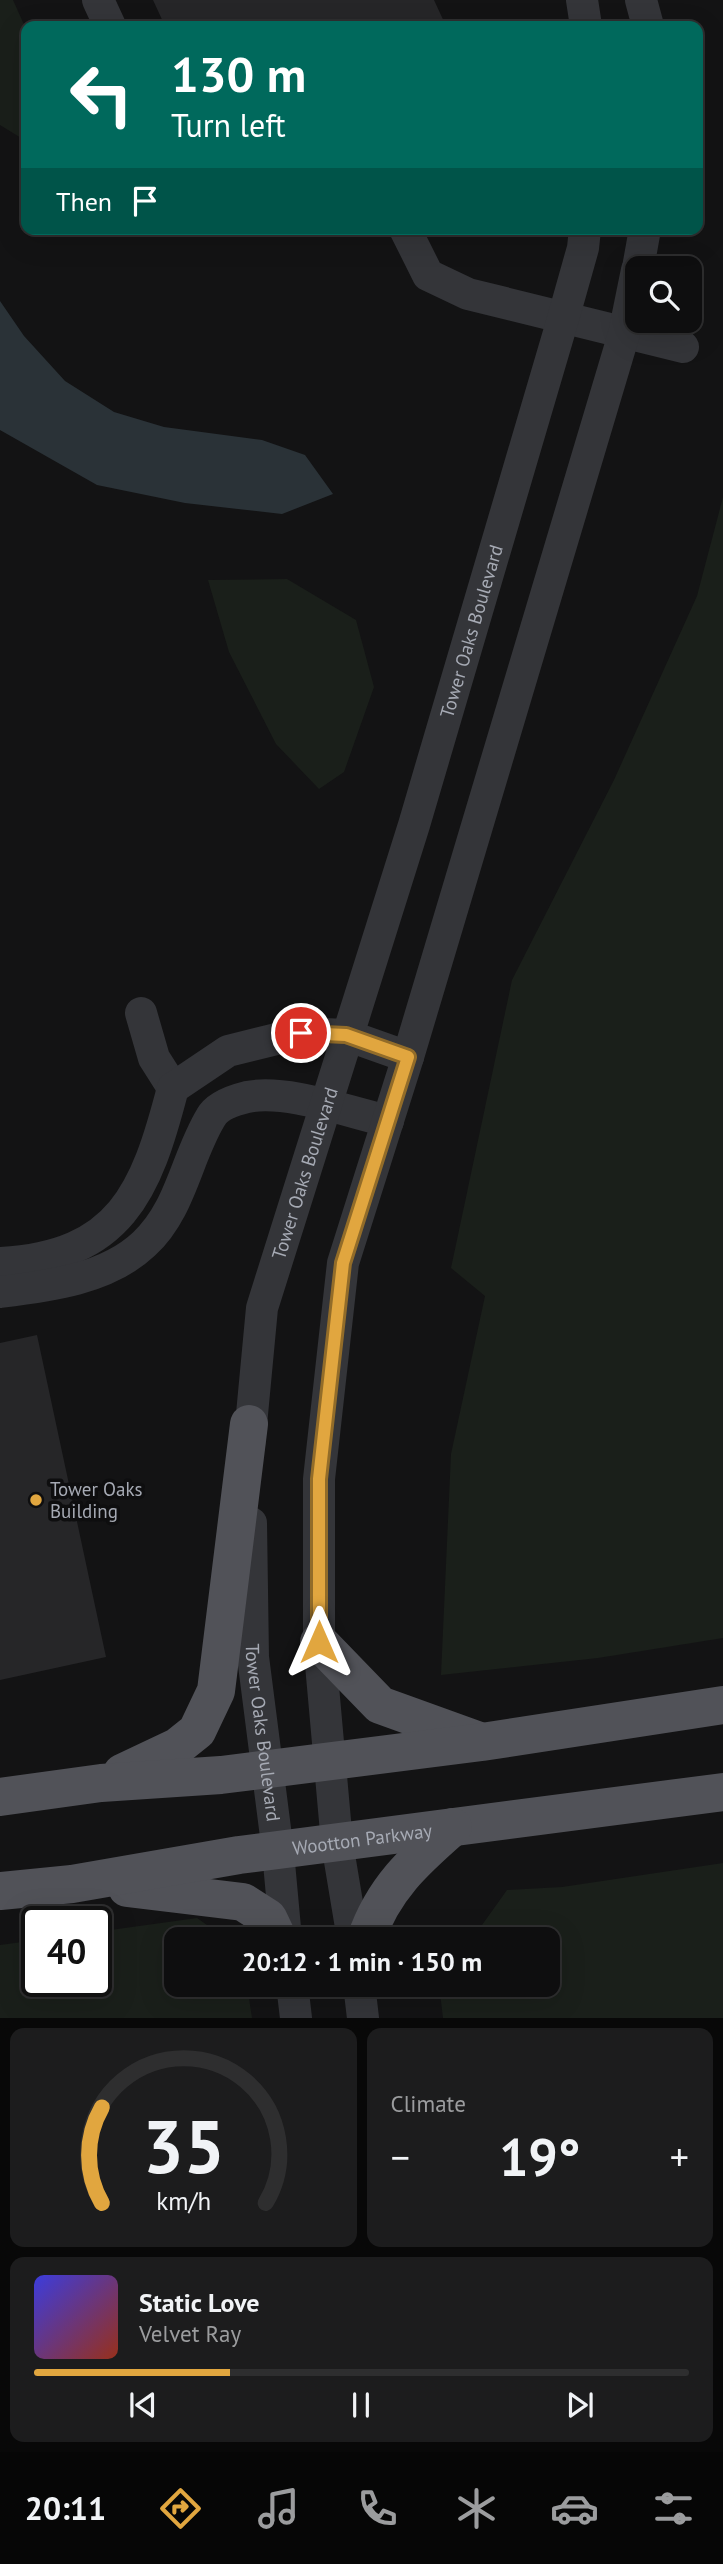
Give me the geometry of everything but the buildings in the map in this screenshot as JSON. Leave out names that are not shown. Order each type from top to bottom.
[{"type":"main road","points":[[101,1783],[177,1747],[197,1731],[216,1691],[249,1424]]},
{"type":"main road","points":[[319,1642],[380,1705],[482,1742]]},
{"type":"main road","points":[[0,1797],[101,1783],[329,1762],[482,1742],[723,1705]]},
{"type":"main road","name":"Wootton Parkway","points":[[0,1891],[72,1884],[239,1855],[723,1792]]},
{"type":"main road","points":[[371,1927],[408,1866],[453,1827]]},
{"type":"main road","points":[[72,1884],[211,1896],[243,1902],[268,1918],[272,1927]]},
{"type":"street","points":[[98,0],[108,21]]},
{"type":"street","points":[[582,0],[585,21]]},
{"type":"street","points":[[642,0],[647,21]]},
{"type":"street","points":[[408,235],[428,275],[468,294],[683,347]]},
{"type":"street","name":"Tower Oaks Boulevard","points":[[285,1927],[253,1657],[249,1424],[261,1308],[414,825],[563,319],[584,235]]},
{"type":"street","points":[[640,256],[644,235]]},
{"type":"street","points":[[351,1927],[337,1843],[319,1642],[319,1479],[343,1263],[408,1057],[625,329]]},
{"type":"street","points":[[141,1013],[154,1058],[173,1088]]},
{"type":"street","points":[[0,1263],[20,1262],[67,1250],[106,1230],[141,1187],[160,1139],[173,1088],[228,1051],[301,1033],[346,1035],[408,1057]]},
{"type":"street","points":[[0,1292],[88,1276],[129,1256],[145,1243],[171,1208],[212,1115],[226,1104],[247,1097],[273,1095],[388,1121]]},
{"type":"street","points":[[294,1997],[296,2018]]},
{"type":"street","points":[[361,1997],[363,2018]]},
{"type":"shaded area","points":[[0,0],[13,0],[22,21],[21,138],[0,125]]},
{"type":"shaded area","points":[[0,301],[24,336],[65,381],[114,412],[164,427],[262,440],[305,455],[333,494],[282,514],[185,503],[97,485],[0,430]]},
{"type":"shaded area","points":[[723,497],[723,1638],[598,1658],[441,1675],[451,1454],[485,1296],[451,1268],[512,980],[614,780],[697,596]]},
{"type":"shaded area","points":[[287,579],[356,620],[374,687],[344,772],[319,789],[276,744],[229,652],[208,580]]},
{"type":"shaded area","points":[[723,1863],[723,2018],[443,2018],[440,1997],[560,1997],[560,1927],[481,1927],[507,1890],[562,1887]]},
{"type":"shaded area","points":[[197,1918],[210,1927],[164,1927],[164,1997],[249,1997],[252,2018],[0,2018],[0,1945],[21,1942],[21,1997],[112,1997],[112,1930]]},
{"type":"place","name":"Tower Oaks Building","points":[[36,1500]]},
{"type":"route","points":[[301,1033],[346,1035],[408,1057],[343,1263],[319,1479],[319,1642]]}]
